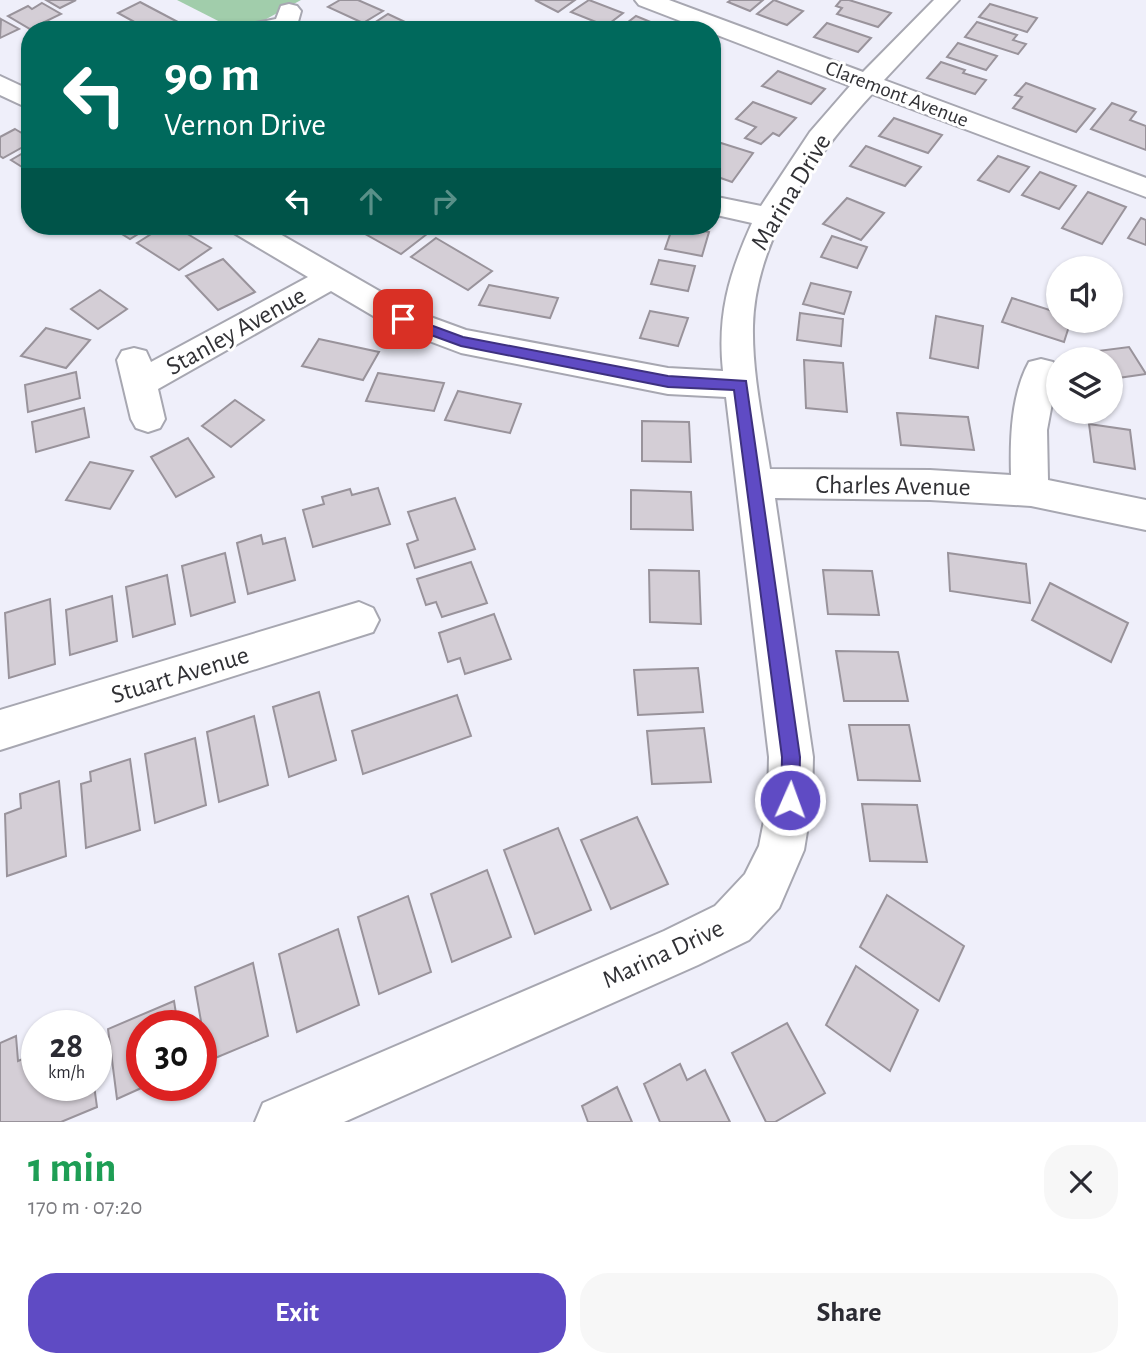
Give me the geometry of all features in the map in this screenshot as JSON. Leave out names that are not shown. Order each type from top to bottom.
[{"type":"street","name":"Claremont Avenue","points":[[647,0],[703,21]]},
{"type":"street","name":"Marina Drive","points":[[282,1122],[691,943],[732,923],[762,891],[781,850],[790,800],[791,757],[736,343],[738,306],[749,263],[769,217],[799,168],[867,82],[947,0]]},
{"type":"street","name":"Claremont Avenue","points":[[721,28],[1146,188]]},
{"type":"street","points":[[0,84],[21,96]]},
{"type":"street","points":[[721,207],[769,217]]},
{"type":"street","points":[[260,235],[403,319],[461,341],[668,381],[741,385]]},
{"type":"street","name":"Stanley Avenue","points":[[148,419],[137,372],[332,277]]},
{"type":"street","points":[[1031,491],[1026,459],[1027,427],[1040,371]]},
{"type":"street","name":"Charles Avenue","points":[[755,483],[930,485],[1031,491],[1146,515]]},
{"type":"street","name":"Stuart Avenue","points":[[0,730],[359,620]]},
{"type":"green space","points":[[177,0],[301,0],[262,21],[218,21]]},
{"type":"building","points":[[46,0],[76,0],[60,8]]},
{"type":"building","points":[[340,0],[358,0],[383,11],[366,21],[359,21],[328,7]]},
{"type":"building","points":[[535,0],[575,0],[558,12]]},
{"type":"building","points":[[589,0],[623,13],[613,21],[594,21],[571,12]]},
{"type":"building","points":[[763,0],[750,11],[728,2]]},
{"type":"building","points":[[774,0],[803,11],[787,25],[757,14]]},
{"type":"building","points":[[841,0],[891,13],[878,27],[837,14],[842,8],[836,6]]},
{"type":"building","points":[[140,2],[176,21],[133,21],[118,13]]},
{"type":"building","points":[[42,3],[61,14],[47,21],[21,21],[21,24],[8,16],[28,6],[32,9]]},
{"type":"building","points":[[990,4],[1037,18],[1027,32],[979,17]]},
{"type":"building","points":[[388,14],[403,21],[377,21]]},
{"type":"building","points":[[636,16],[648,21],[629,21]]},
{"type":"building","points":[[1,19],[19,29],[0,38]]},
{"type":"building","points":[[977,22],[1017,35],[1013,40],[1026,44],[1018,54],[965,37]]},
{"type":"building","points":[[827,23],[871,38],[858,52],[814,37]]},
{"type":"building","points":[[958,43],[997,56],[986,70],[947,57]]},
{"type":"building","points":[[941,62],[986,80],[975,94],[927,78]]},
{"type":"building","points":[[778,71],[825,89],[811,104],[762,86]]},
{"type":"building","points":[[1026,83],[1095,109],[1076,132],[1013,108],[1022,97],[1015,95]]},
{"type":"building","points":[[753,102],[796,118],[779,136],[773,133],[761,144],[745,138],[756,127],[736,119]]},
{"type":"building","points":[[1112,103],[1136,112],[1130,120],[1146,126],[1146,150],[1091,129]]},
{"type":"building","points":[[894,118],[942,135],[928,153],[879,136]]},
{"type":"building","points":[[15,129],[21,133],[21,148],[3,158],[0,156],[0,137]]},
{"type":"building","points":[[721,143],[753,153],[732,182],[721,178]]},
{"type":"building","points":[[866,146],[921,167],[905,186],[850,166]]},
{"type":"building","points":[[21,154],[21,166],[11,160]]},
{"type":"building","points":[[998,156],[1029,167],[1009,192],[978,180]]},
{"type":"building","points":[[1040,172],[1076,186],[1059,209],[1022,195]]},
{"type":"building","points":[[1088,192],[1126,207],[1102,244],[1062,228]]},
{"type":"building","points":[[847,198],[884,213],[861,240],[823,224]]},
{"type":"building","points":[[1141,218],[1146,220],[1146,245],[1128,238]]},
{"type":"building","points":[[150,235],[189,235],[211,248],[179,270],[137,243]]},
{"type":"building","points":[[367,235],[426,235],[401,254]]},
{"type":"building","points":[[670,235],[708,235],[702,256],[665,249]]},
{"type":"building","points":[[832,236],[867,247],[857,268],[821,257]]},
{"type":"building","points":[[436,238],[492,271],[468,290],[411,257]]},
{"type":"building","points":[[223,259],[255,292],[218,310],[186,276]]},
{"type":"building","points":[[659,260],[695,266],[688,291],[651,284]]},
{"type":"building","points":[[811,283],[851,292],[844,314],[803,304]]},
{"type":"building","points":[[489,285],[558,298],[550,318],[479,305]]},
{"type":"building","points":[[100,290],[127,309],[98,329],[71,309]]},
{"type":"building","points":[[1012,298],[1046,309],[1046,333],[1067,333],[1064,342],[1002,322]]},
{"type":"building","points":[[650,311],[688,318],[678,346],[640,338]]},
{"type":"building","points":[[800,313],[843,319],[841,346],[797,340]]},
{"type":"building","points":[[936,316],[983,326],[978,368],[930,358]]},
{"type":"building","points":[[46,328],[90,340],[66,368],[21,356]]},
{"type":"building","points":[[319,339],[379,352],[363,380],[302,366]]},
{"type":"building","points":[[1129,347],[1146,374],[1123,377],[1123,348]]},
{"type":"building","points":[[804,360],[843,363],[847,412],[806,408]]},
{"type":"building","points":[[76,372],[80,398],[28,412],[25,385]]},
{"type":"building","points":[[378,373],[444,383],[434,411],[366,401]]},
{"type":"building","points":[[458,391],[521,404],[510,433],[445,420]]},
{"type":"building","points":[[235,400],[264,420],[231,447],[202,426]]},
{"type":"building","points":[[84,408],[89,437],[36,452],[32,422]]},
{"type":"building","points":[[897,413],[968,417],[974,450],[901,445]]},
{"type":"building","points":[[642,421],[689,422],[691,462],[642,461]]},
{"type":"building","points":[[1089,424],[1130,430],[1135,469],[1094,462]]},
{"type":"building","points":[[188,438],[214,477],[176,497],[151,457]]},
{"type":"building","points":[[90,462],[133,471],[110,509],[66,500]]},
{"type":"building","points":[[378,488],[390,524],[313,547],[303,510],[324,504],[322,497],[350,489],[352,495]]},
{"type":"building","points":[[631,490],[691,492],[693,530],[631,529]]},
{"type":"building","points":[[455,498],[475,549],[415,568],[407,544],[418,540],[408,512]]},
{"type":"building","points":[[261,535],[263,544],[285,538],[295,580],[248,594],[237,543]]},
{"type":"building","points":[[225,553],[235,602],[191,616],[182,566]]},
{"type":"building","points":[[948,553],[1026,564],[1030,603],[950,591]]},
{"type":"building","points":[[471,562],[487,603],[442,617],[436,602],[426,605],[417,579]]},
{"type":"building","points":[[649,570],[699,571],[701,624],[650,622]]},
{"type":"building","points":[[823,570],[872,571],[879,615],[828,614]]},
{"type":"building","points":[[167,575],[175,624],[133,637],[126,587]]},
{"type":"building","points":[[1050,583],[1128,623],[1111,662],[1032,620]]},
{"type":"building","points":[[112,596],[117,641],[70,655],[66,610]]},
{"type":"building","points":[[50,599],[55,664],[9,678],[5,613]]},
{"type":"building","points":[[494,614],[511,659],[465,674],[460,658],[448,662],[439,633]]},
{"type":"building","points":[[836,651],[898,652],[908,701],[844,701]]},
{"type":"building","points":[[698,668],[703,712],[638,715],[634,670]]},
{"type":"building","points":[[319,692],[336,760],[289,777],[273,707]]},
{"type":"building","points":[[457,695],[471,736],[363,774],[352,731]]},
{"type":"building","points":[[254,716],[268,785],[219,802],[207,732]]},
{"type":"building","points":[[849,725],[909,725],[920,781],[858,780]]},
{"type":"building","points":[[704,728],[711,782],[652,784],[647,731]]},
{"type":"building","points":[[195,738],[206,805],[155,823],[145,754]]},
{"type":"building","points":[[130,759],[140,830],[86,848],[81,784],[91,781],[90,772]]},
{"type":"building","points":[[59,781],[66,856],[7,876],[5,814],[21,808],[20,794]]},
{"type":"building","points":[[862,804],[917,805],[927,862],[870,861]]},
{"type":"building","points":[[637,817],[668,884],[611,909],[581,840]]},
{"type":"building","points":[[558,828],[591,910],[535,934],[504,850]]},
{"type":"building","points":[[487,870],[511,937],[452,962],[431,894]]},
{"type":"building","points":[[887,895],[964,946],[939,1001],[860,947]]},
{"type":"building","points":[[408,896],[431,972],[379,994],[358,917]]},
{"type":"building","points":[[338,929],[359,1005],[297,1032],[279,954]]},
{"type":"building","points":[[253,963],[268,1036],[217,1057],[217,1010],[199,1010],[195,987]]},
{"type":"building","points":[[856,966],[918,1010],[890,1071],[826,1025]]},
{"type":"building","points":[[174,1001],[175,1010],[153,1010]]},
{"type":"building","points":[[126,1021],[126,1095],[117,1099],[112,1060],[112,1027]]},
{"type":"building","points":[[787,1023],[825,1093],[775,1122],[766,1122],[732,1053]]},
{"type":"building","points":[[16,1036],[18,1061],[21,1060],[21,1101],[96,1101],[97,1107],[61,1122],[0,1122],[0,1043]]},
{"type":"building","points":[[680,1064],[687,1080],[705,1070],[730,1122],[660,1122],[644,1084]]},
{"type":"building","points":[[617,1087],[632,1122],[588,1122],[582,1106]]},
{"type":"route","points":[[403,319],[461,341],[668,381],[741,385],[791,757],[790,800]]}]
